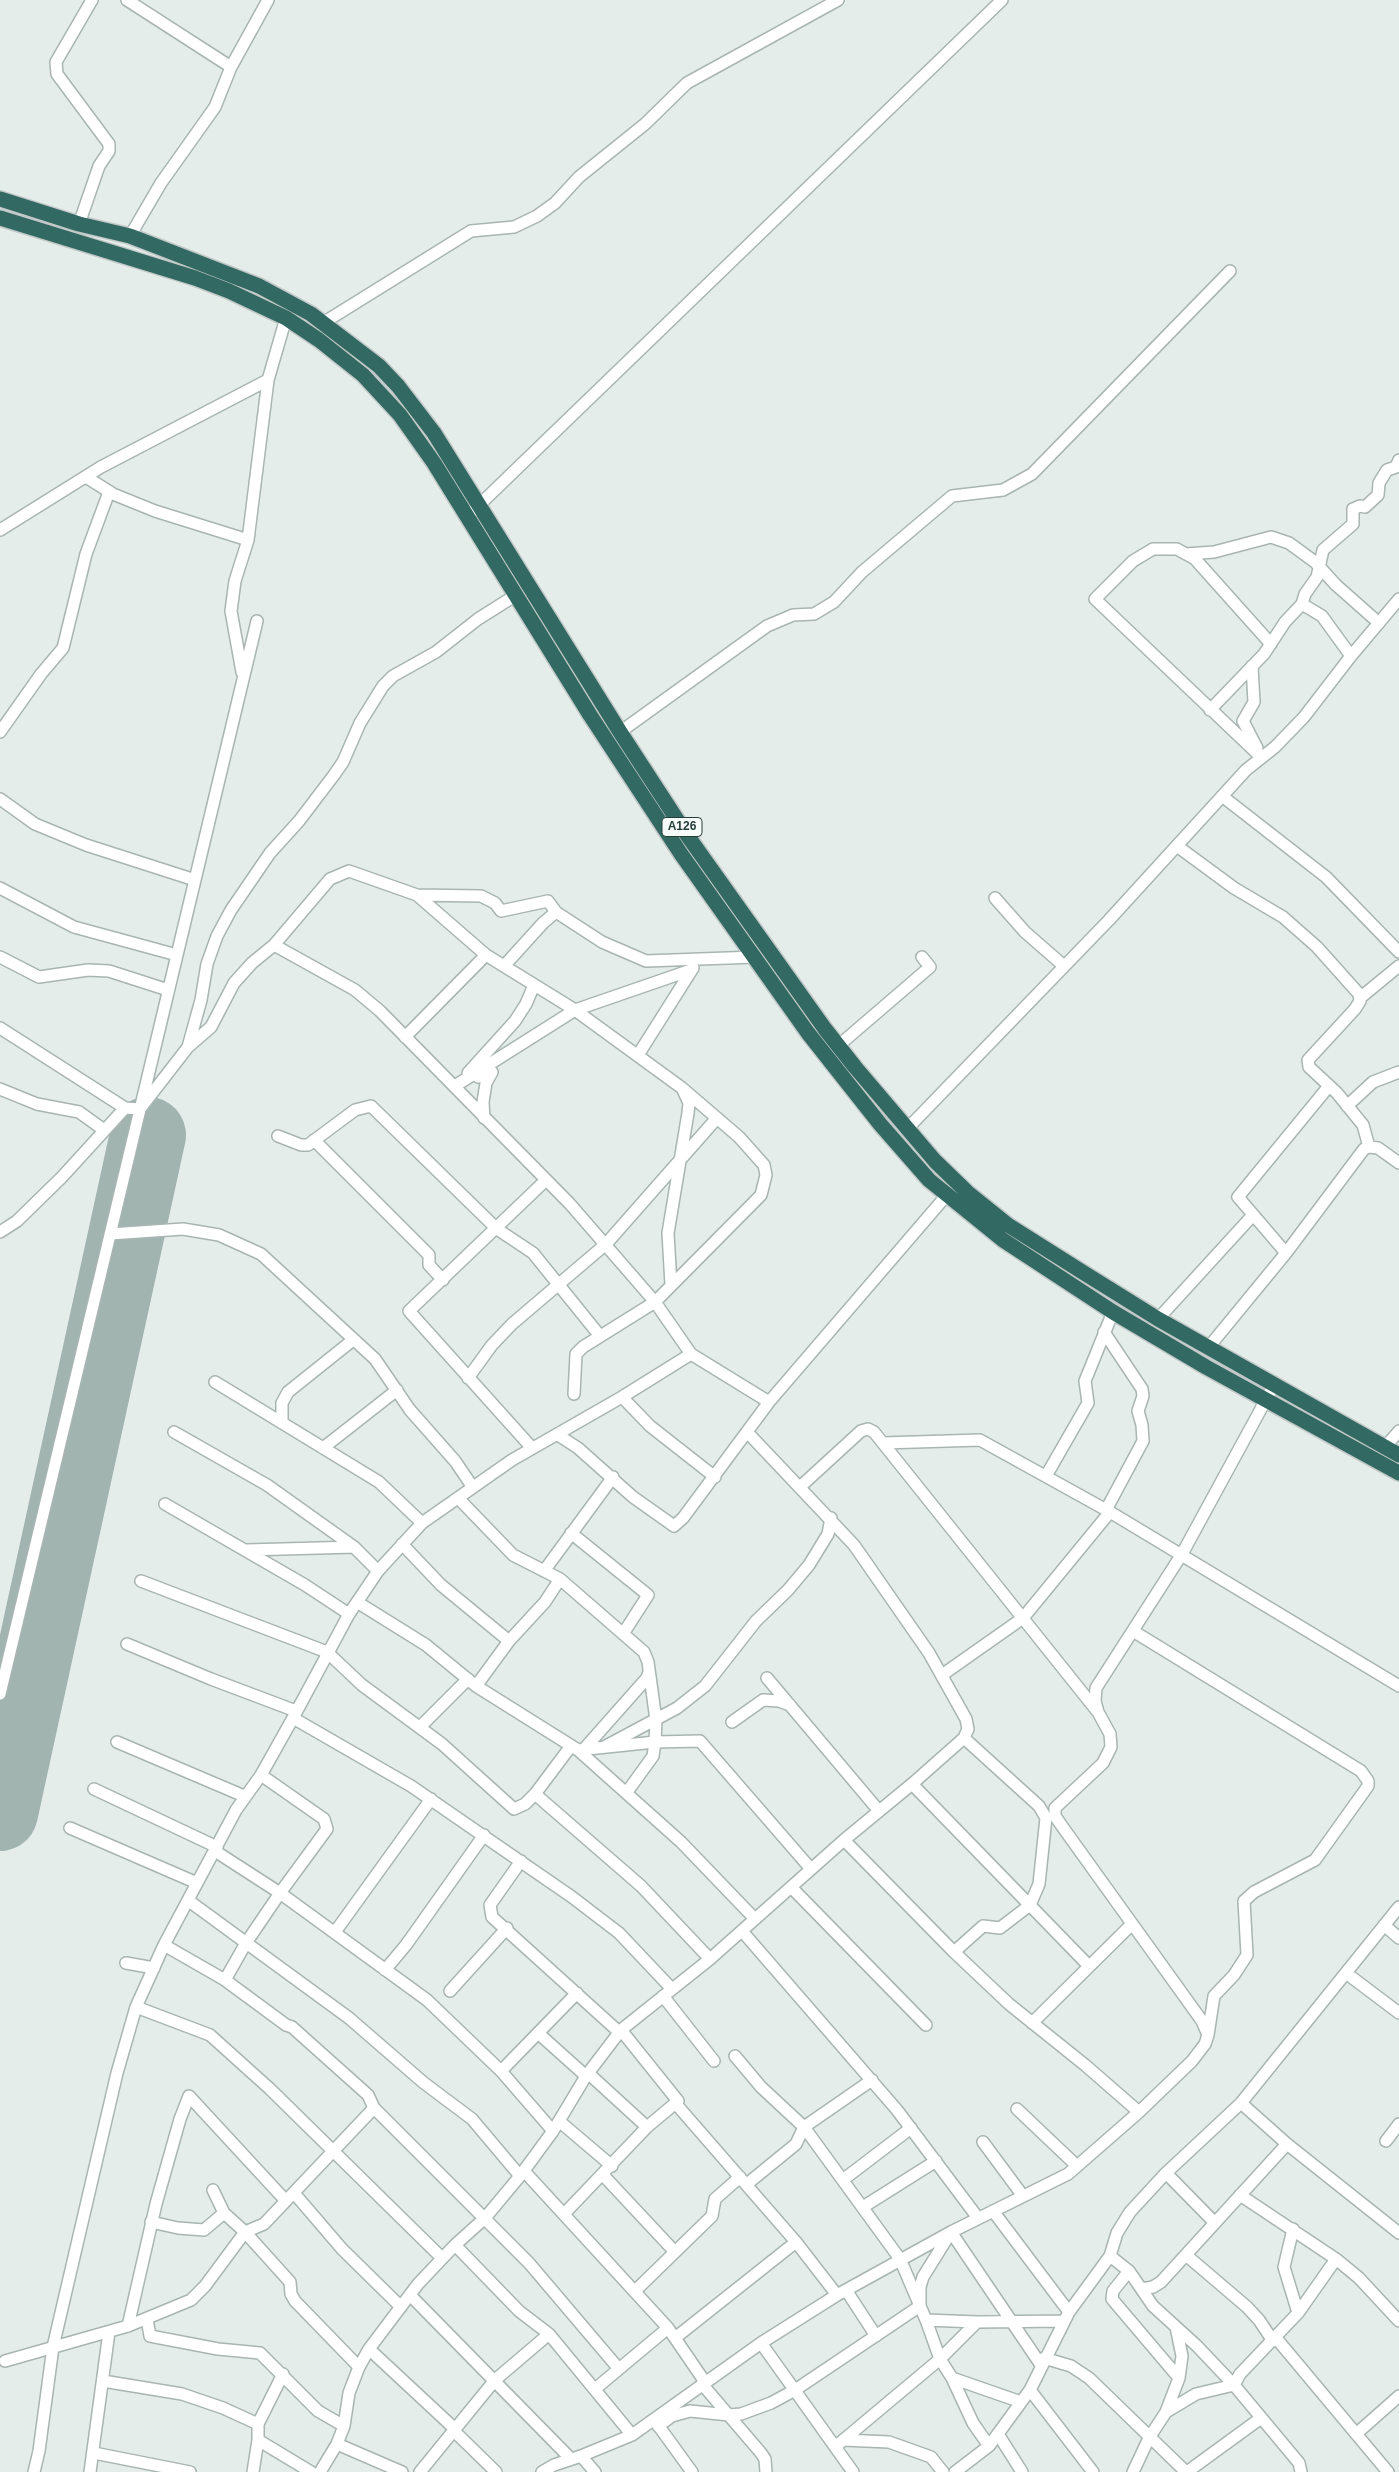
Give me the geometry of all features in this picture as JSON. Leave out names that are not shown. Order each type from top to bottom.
[{"type":"highway","name":"A126","points":[[0,199],[79,224],[130,236],[258,286],[286,299],[323,323],[373,361],[398,386],[434,433],[620,732],[687,834],[838,1046],[906,1129],[951,1176],[1008,1225],[1158,1319],[1399,1455]]},
{"type":"highway","name":"A126","points":[[0,218],[194,278],[230,291],[286,318],[342,357],[383,395],[421,444],[648,805],[808,1032],[906,1155],[946,1196],[1003,1240],[1114,1312],[1266,1400],[1399,1473]]},
{"type":"street","points":[[79,224],[99,166],[109,150],[109,144],[57,74],[56,62],[92,0]]},
{"type":"street","points":[[127,0],[231,67]]},
{"type":"street","points":[[130,236],[161,183],[215,107],[231,67],[268,0]]},
{"type":"street","points":[[323,323],[471,231],[514,227],[536,216],[555,203],[579,177],[644,124],[687,83],[838,0]]},
{"type":"street","points":[[467,516],[481,506],[646,342],[1002,0]]},
{"type":"street","points":[[620,732],[767,626],[793,615],[814,614],[834,602],[862,572],[952,496],[1003,490],[1032,474],[1230,271]]},
{"type":"street","points":[[243,678],[231,611],[235,581],[248,540],[268,380],[286,318]]},
{"type":"street","points":[[0,530],[159,435],[268,380]]},
{"type":"street","points":[[1210,710],[1252,666],[1270,644],[1284,622],[1302,604],[1317,577],[1323,550],[1353,524],[1353,510],[1360,506],[1365,507],[1378,495],[1379,483],[1387,470],[1396,467],[1399,460]]},
{"type":"street","points":[[86,477],[109,492],[155,512],[248,540]]},
{"type":"street","points":[[1,728],[63,648],[86,554],[109,492]]},
{"type":"street","points":[[1186,554],[1214,552],[1270,537],[1289,544],[1319,567],[1379,623]]},
{"type":"street","points":[[1261,757],[1095,599],[1133,561],[1153,548],[1177,549],[1195,559],[1270,644]]},
{"type":"street","points":[[188,1047],[201,1000],[207,964],[217,936],[231,910],[270,853],[298,821],[343,762],[360,722],[383,686],[400,671],[436,652],[478,619],[516,595]]},
{"type":"street","points":[[906,1129],[1064,966],[1222,796],[1304,717],[1350,656],[1399,599]]},
{"type":"street","points":[[1302,604],[1322,616],[1350,656]]},
{"type":"street","points":[[0,1694],[257,621]]},
{"type":"street","points":[[1252,666],[1254,702],[1243,721],[1261,757]]},
{"type":"street","points":[[1222,796],[1326,877],[1399,952]]},
{"type":"street","points":[[0,799],[36,824],[86,845],[195,880]]},
{"type":"street","points":[[1176,846],[1234,888],[1283,917],[1337,967],[1356,989],[1360,998]]},
{"type":"street","points":[[140,1109],[188,1047],[211,1027],[234,984],[252,963],[274,946],[330,879],[349,871],[418,895],[474,895],[489,899],[501,911],[548,901],[556,912],[602,942],[646,961],[755,958]]},
{"type":"street","points":[[0,888],[74,926],[177,955]]},
{"type":"street","points":[[418,895],[486,955],[574,1010],[682,1088],[739,1138],[764,1164],[766,1175],[765,1187],[761,1195],[655,1302],[600,1336],[576,1354],[574,1394]]},
{"type":"street","points":[[995,898],[1025,932],[1064,966]]},
{"type":"street","points":[[504,966],[542,923],[556,912]]},
{"type":"street","points":[[274,946],[355,990],[380,1011],[456,1086],[484,1118],[606,1244],[655,1302],[691,1354],[770,1402]]},
{"type":"street","points":[[405,1037],[486,955]]},
{"type":"street","points":[[0,957],[39,977],[88,970],[109,971],[168,990]]},
{"type":"street","points":[[838,1046],[930,967],[922,957]]},
{"type":"street","points":[[638,1055],[697,960]]},
{"type":"street","points":[[1370,1147],[1363,1125],[1329,1086],[1309,1067],[1308,1060],[1355,1009],[1360,998],[1399,966]]},
{"type":"street","points":[[456,1086],[574,1010],[691,970]]},
{"type":"street","points":[[456,1086],[515,1021],[526,1004],[534,985]]},
{"type":"street","points":[[0,1028],[125,1108],[140,1109]]},
{"type":"street","points":[[456,1086],[492,1072],[486,1083],[483,1102],[484,1118]]},
{"type":"street","points":[[1347,1106],[1373,1082],[1399,1072]]},
{"type":"street","points":[[1286,1253],[1238,1197],[1329,1086]]},
{"type":"street","points":[[671,1285],[668,1233],[689,1103],[682,1088]]},
{"type":"street","points":[[0,1089],[37,1104],[79,1112],[104,1130]]},
{"type":"street","points":[[278,1136],[301,1145],[308,1145],[355,1110],[372,1106],[497,1229],[533,1253],[600,1336]]},
{"type":"street","points":[[0,1232],[17,1221],[62,1177],[125,1108]]},
{"type":"street","points":[[468,1378],[492,1345],[512,1324],[606,1244],[717,1118]]},
{"type":"street","points":[[314,1140],[429,1255],[429,1265],[443,1280]]},
{"type":"street","points":[[1208,1348],[1286,1253],[1364,1148],[1378,1148],[1399,1163]]},
{"type":"street","points":[[532,1448],[409,1311],[497,1229],[546,1180]]},
{"type":"street","points":[[558,1435],[578,1448],[633,1497],[674,1526],[683,1518],[715,1477],[770,1402],[946,1196]]},
{"type":"street","points":[[1158,1319],[1253,1216]]},
{"type":"street","points":[[110,1234],[183,1230],[219,1235],[232,1239],[261,1254],[375,1358],[410,1410],[455,1461],[472,1486]]},
{"type":"street","points":[[1046,1476],[1088,1403],[1085,1381],[1114,1312]]},
{"type":"street","points":[[942,1675],[1023,1618],[1108,1511],[1143,1441],[1142,1425],[1138,1411],[1143,1396],[1142,1390],[1104,1332]]},
{"type":"street","points":[[282,1422],[282,1402],[288,1392],[354,1340]]},
{"type":"street","points":[[34,2472],[39,2451],[53,2347],[117,2072],[136,2007],[164,1945],[244,1796],[261,1774],[349,1614],[378,1571],[422,1523],[459,1499],[472,1486],[532,1448],[558,1435],[691,1354]]},
{"type":"street","points":[[215,1382],[379,1482],[422,1523]]},
{"type":"street","points":[[1098,1712],[1095,1701],[1096,1688],[1182,1554],[1274,1385]]},
{"type":"street","points":[[323,1448],[397,1390]]},
{"type":"street","points":[[622,1397],[650,1426],[715,1477]]},
{"type":"street","points":[[801,1486],[861,1431],[868,1428],[874,1432],[1098,1712],[1110,1734],[1111,1746],[1103,1763],[1055,1808],[1055,1816],[1131,1925],[1202,2021],[1208,2035]]},
{"type":"street","points":[[1385,1447],[1399,1431]]},
{"type":"street","points":[[174,1432],[268,1485],[354,1547],[378,1571]]},
{"type":"street","points":[[320,2472],[337,2444],[344,2426],[350,2393],[359,2367],[369,2349],[410,2295],[442,2258],[485,2218],[522,2174],[553,2131],[588,2075],[620,2031],[710,1959],[844,1840],[912,1784],[964,1738],[968,1729],[966,1719],[929,1653],[854,1545],[801,1486],[748,1433]]},
{"type":"street","points":[[883,1444],[980,1440],[1182,1554],[1399,1686]]},
{"type":"street","points":[[544,1571],[612,1477]]},
{"type":"street","points":[[459,1499],[513,1555],[560,1579],[644,1652],[656,1720],[654,1756],[627,1792]]},
{"type":"street","points":[[165,1504],[245,1550],[349,1614]]},
{"type":"street","points":[[604,1747],[677,1708],[705,1686],[756,1621],[788,1590],[809,1565],[828,1534],[831,1518]]},
{"type":"street","points":[[571,1533],[648,1595],[623,1634]]},
{"type":"street","points":[[402,1544],[441,1586],[509,1641]]},
{"type":"street","points":[[245,1550],[354,1547]]},
{"type":"street","points":[[420,1728],[472,1683],[545,1602],[560,1579]]},
{"type":"street","points":[[141,1581],[327,1652],[362,1685],[442,1744],[514,1809],[525,1804],[535,1794],[641,1685],[649,1672]]},
{"type":"street","points":[[357,1602],[426,1645],[472,1683],[578,1748],[681,1842],[755,1919]]},
{"type":"street","points":[[656,2422],[703,2383],[761,2343],[842,2293],[951,2232],[1068,2174],[1139,2112],[1192,2061],[1205,2044],[1214,1996],[1234,1975],[1246,1955],[1244,1901],[1254,1892],[1315,1860],[1368,1786],[1368,1781],[1362,1771],[1133,1631]]},
{"type":"street","points":[[127,1644],[295,1715],[431,1799],[521,1861],[619,1933],[672,1989]]},
{"type":"street","points":[[767,1678],[879,1811]]},
{"type":"street","points":[[732,1722],[763,1700],[779,1701],[790,1705]]},
{"type":"street","points":[[954,1952],[983,1926],[990,1925],[1000,1928],[1030,1905],[1039,1884],[1046,1818],[1043,1812],[964,1738]]},
{"type":"street","points":[[578,1748],[692,1739],[705,1744],[811,1869]]},
{"type":"street","points":[[117,1742],[244,1796]]},
{"type":"street","points":[[226,1980],[246,1943],[327,1830],[327,1824],[324,1820],[261,1774]]},
{"type":"street","points":[[912,1784],[1088,1966]]},
{"type":"street","points":[[94,1789],[216,1849],[335,1932],[427,2000],[502,2071],[553,2131]]},
{"type":"street","points":[[535,1794],[641,1886],[710,1959]]},
{"type":"street","points":[[335,1932],[431,1799]]},
{"type":"street","points":[[70,1828],[198,1883]]},
{"type":"street","points":[[386,1970],[484,1835]]},
{"type":"street","points":[[844,1840],[1008,2004],[1139,2112]]},
{"type":"street","points":[[521,1861],[490,1905],[492,1916],[620,2031],[677,2098],[676,2104],[647,2128],[564,2214]]},
{"type":"street","points":[[791,1887],[926,2025]]},
{"type":"street","points":[[189,1901],[349,2018],[424,2084],[472,2119],[522,2174],[564,2214],[668,2328],[703,2383],[765,2459],[766,2472]]},
{"type":"street","points":[[955,2472],[989,2446],[1030,2390],[1066,2316],[1110,2256],[1117,2233],[1130,2212],[1166,2173],[1241,2103],[1399,1907]]},
{"type":"street","points":[[1032,2023],[1131,1925]]},
{"type":"street","points":[[1384,1925],[1399,1938]]},
{"type":"street","points":[[450,1991],[507,1928]]},
{"type":"street","points":[[742,1931],[872,2080],[978,2218]]},
{"type":"street","points":[[164,1945],[226,1980],[286,2025],[292,2026],[368,2095],[374,2108],[529,2263],[619,2369]]},
{"type":"street","points":[[126,1963],[154,1968]]},
{"type":"street","points":[[1346,1973],[1399,2014]]},
{"type":"street","points":[[502,2071],[577,1993]]},
{"type":"street","points":[[662,1996],[714,2061]]},
{"type":"street","points":[[136,2007],[210,2035],[270,2089],[332,2153],[442,2258]]},
{"type":"street","points":[[538,2033],[647,2128]]},
{"type":"street","points":[[734,2056],[762,2087],[804,2127],[844,2179],[900,2259],[940,2359],[952,2378],[973,2423],[989,2446]]},
{"type":"street","points":[[635,2291],[712,2216],[715,2199],[796,2144],[804,2127],[872,2080]]},
{"type":"street","points":[[128,2326],[151,2222],[180,2120],[189,2096],[401,2307]]},
{"type":"street","points":[[1241,2103],[1287,2144],[1399,2233]]},
{"type":"street","points":[[676,2104],[842,2293],[876,2336]]},
{"type":"street","points":[[5,2361],[128,2326],[190,2300],[205,2286],[245,2232],[264,2224],[374,2108]]},
{"type":"street","points":[[1017,2109],[1078,2166]]},
{"type":"street","points":[[559,2121],[612,2166]]},
{"type":"street","points":[[1386,2140],[1399,2124]]},
{"type":"street","points":[[844,2179],[910,2128]]},
{"type":"street","points":[[983,2142],[1023,2196]]},
{"type":"street","points":[[1142,2289],[1153,2287],[1161,2282],[1287,2144]]},
{"type":"street","points":[[863,2207],[936,2161]]},
{"type":"street","points":[[1166,2173],[1215,2223]]},
{"type":"street","points":[[603,2175],[675,2252]]},
{"type":"street","points":[[213,2190],[224,2213],[245,2232],[290,2282],[291,2294],[295,2301],[359,2367]]},
{"type":"street","points":[[1240,2195],[1336,2259],[1358,2278],[1399,2321]]},
{"type":"street","points":[[993,2211],[1066,2316]]},
{"type":"street","points":[[151,2222],[178,2228],[204,2230],[224,2213]]},
{"type":"street","points":[[1293,2229],[1284,2268],[1298,2313]]},
{"type":"street","points":[[920,2306],[920,2286],[951,2232]]},
{"type":"street","points":[[951,2232],[1012,2321],[1043,2361],[1072,2366],[1089,2378],[1186,2472],[1261,2418]]},
{"type":"street","points":[[675,2338],[796,2242]]},
{"type":"street","points":[[454,2245],[519,2311],[549,2334],[632,2435]]},
{"type":"street","points":[[1186,2255],[1247,2308],[1388,2472]]},
{"type":"street","points":[[1110,2256],[1129,2271],[1152,2306],[1197,2346],[1234,2386],[1299,2464],[1302,2472]]},
{"type":"street","points":[[1234,2386],[1240,2374],[1298,2313],[1336,2259]]},
{"type":"street","points":[[1129,2271],[1113,2290],[1112,2299],[1178,2378]]},
{"type":"street","points":[[410,2295],[576,2458],[595,2472]]},
{"type":"street","points":[[542,2472],[632,2435],[672,2416],[690,2411],[729,2415],[754,2410],[795,2390],[920,2306]]},
{"type":"street","points":[[926,2320],[1012,2321],[1066,2316]]},
{"type":"street","points":[[147,2319],[150,2336],[218,2349],[260,2353],[318,2412],[344,2426]]},
{"type":"street","points":[[839,2443],[940,2359],[977,2322]]},
{"type":"street","points":[[1133,2472],[1149,2438],[1166,2412],[1178,2378],[1182,2356],[1176,2327]]},
{"type":"street","points":[[595,2389],[668,2328]]},
{"type":"street","points":[[90,2472],[109,2332]]},
{"type":"street","points":[[420,2472],[495,2380],[549,2334]]},
{"type":"street","points":[[761,2343],[795,2390],[839,2443],[852,2472]]},
{"type":"street","points":[[369,2349],[496,2472]]},
{"type":"street","points":[[256,2471],[258,2424],[282,2374]]},
{"type":"street","points":[[952,2378],[1021,2402]]},
{"type":"street","points":[[103,2380],[182,2394],[223,2408],[258,2424]]},
{"type":"street","points":[[1166,2412],[1196,2394],[1234,2386]]},
{"type":"street","points":[[1030,2390],[1093,2472]]},
{"type":"street","points":[[1356,2434],[1399,2396]]},
{"type":"street","points":[[656,2422],[692,2472]]},
{"type":"street","points":[[998,2434],[1022,2472]]},
{"type":"street","points":[[258,2440],[311,2472]]},
{"type":"street","points":[[839,2443],[889,2442],[930,2457],[943,2472]]},
{"type":"street","points":[[337,2444],[402,2472]]},
{"type":"street","points":[[94,2453],[190,2472]]},
{"type":"runway","points":[[0,1813],[148,1135]]}]
